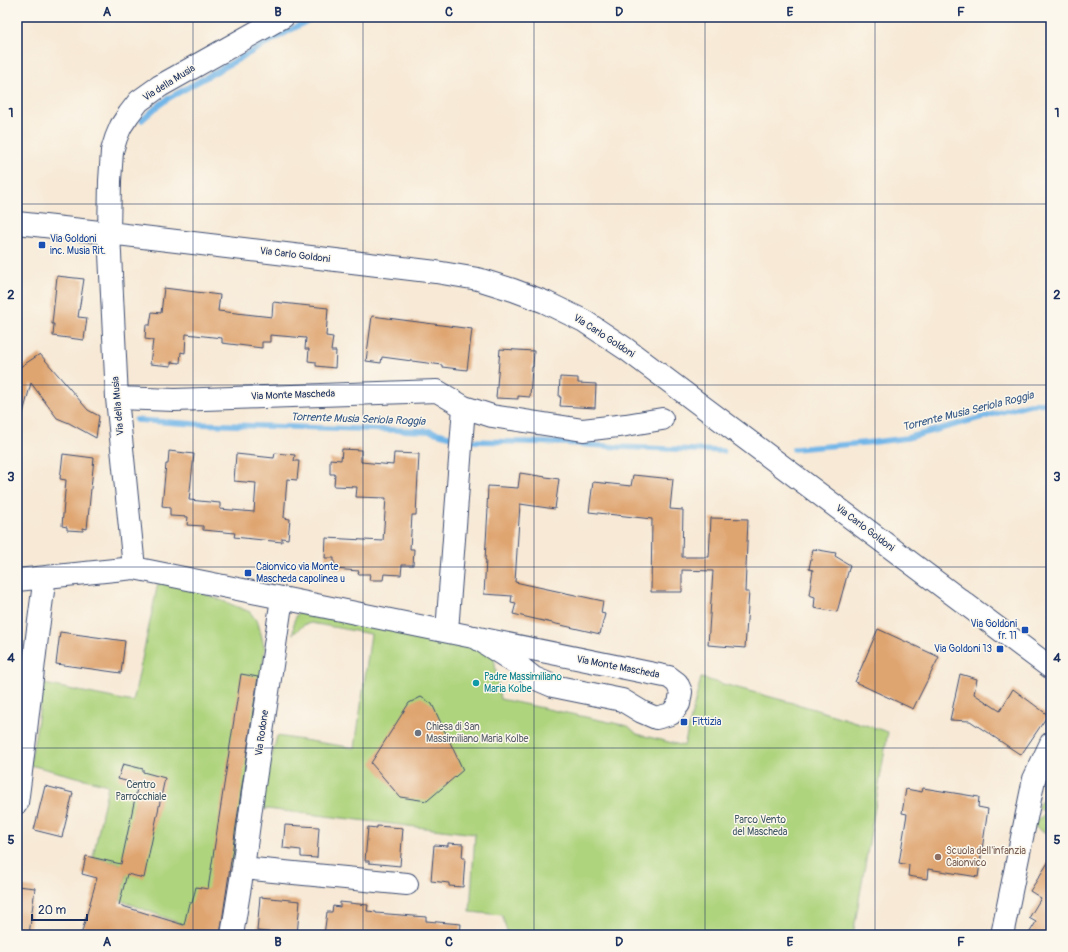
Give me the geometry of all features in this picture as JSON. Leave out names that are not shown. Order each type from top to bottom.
[{"type":"street","name":"Via della Musia","points":[[134,568],[117,398],[109,233],[112,152],[121,126],[139,101],[160,86],[283,17]]},
{"type":"street","name":"Via Carlo Goldoni","points":[[17,223],[436,272],[478,280],[513,290],[545,302],[584,321],[626,349],[1051,668]]},
{"type":"street","name":"Via Monte Mascheda","points":[[117,398],[175,400],[437,391],[464,407],[492,416],[583,430],[626,425],[662,418]]},
{"type":"street","points":[[447,631],[464,407]]},
{"type":"street","name":"Via Monte Mascheda","points":[[134,568],[447,631],[669,677],[677,683],[681,692],[679,704],[671,714],[656,718],[642,712],[622,700],[553,686],[534,678],[514,662],[475,637]]},
{"type":"street","points":[[17,580],[134,568]]},
{"type":"street","points":[[17,803],[45,577]]},
{"type":"street","name":"Via Rodone","points":[[232,935],[244,868],[254,786],[282,598]]},
{"type":"street","points":[[1002,935],[1034,779],[1051,743]]},
{"type":"street","points":[[244,868],[407,884]]},
{"type":"green space","name":"Centro Parrocchiale","points":[[158,583],[186,586],[250,612],[258,623],[265,649],[244,807],[222,935],[184,925],[120,900],[129,866],[93,857],[108,785],[30,765],[44,684],[133,702]]},
{"type":"green space","name":"Parco Vento del Mascheda","points":[[298,612],[481,647],[494,657],[500,699],[628,726],[637,734],[684,746],[701,678],[804,706],[888,732],[853,935],[508,935],[502,915],[470,912],[475,834],[259,808],[277,736],[355,748],[371,634],[311,623],[304,625],[293,634],[294,621]]},
{"type":"green space","points":[[1051,788],[1051,837],[1032,825],[1046,813],[1037,807]]},
{"type":"building","points":[[57,276],[84,279],[78,317],[87,318],[84,340],[53,336],[54,324],[52,324]]},
{"type":"building","points":[[164,288],[220,295],[218,311],[272,317],[273,302],[328,308],[326,336],[333,337],[331,351],[336,351],[335,368],[316,366],[316,362],[308,361],[309,349],[305,349],[306,338],[270,335],[270,342],[262,342],[262,348],[222,343],[222,338],[186,334],[185,353],[181,352],[180,363],[171,362],[171,366],[150,364],[153,340],[145,339],[146,325],[150,325],[152,312],[161,313]]},
{"type":"building","points":[[372,316],[472,329],[467,370],[382,357],[381,363],[366,361]]},
{"type":"building","points":[[500,349],[534,351],[530,397],[518,396],[518,399],[496,398]]},
{"type":"building","points":[[40,354],[88,410],[99,416],[96,438],[57,418],[31,383],[22,417],[17,416],[17,369]]},
{"type":"building","points":[[560,377],[578,378],[578,383],[596,384],[595,408],[560,406]]},
{"type":"building","points":[[342,449],[361,450],[361,462],[393,465],[394,453],[419,454],[416,515],[412,515],[410,549],[414,549],[413,565],[402,565],[401,575],[384,574],[383,580],[369,580],[370,574],[358,574],[359,571],[334,569],[334,558],[325,558],[326,538],[383,541],[386,498],[356,497],[357,487],[334,486],[335,474],[330,474],[330,459],[341,460]]},
{"type":"building","points":[[169,451],[194,454],[189,500],[220,503],[220,509],[254,512],[256,483],[234,481],[236,454],[274,458],[275,453],[295,455],[294,461],[299,461],[297,480],[287,479],[284,518],[290,519],[288,539],[282,538],[282,542],[234,537],[235,533],[203,530],[203,526],[187,525],[188,517],[170,516],[170,507],[162,506],[166,464],[168,464]]},
{"type":"building","points":[[63,454],[94,458],[87,529],[83,528],[83,531],[67,530],[67,527],[62,526],[66,480],[60,479]]},
{"type":"building","points":[[520,473],[559,479],[555,509],[520,504],[515,582],[603,601],[601,613],[605,614],[600,634],[513,614],[516,603],[511,602],[512,596],[484,594],[488,486],[518,488]]},
{"type":"building","points":[[633,475],[673,479],[670,509],[683,510],[682,557],[709,557],[711,518],[748,519],[745,592],[749,592],[745,648],[708,645],[713,571],[682,570],[682,592],[651,592],[652,519],[589,512],[593,482],[631,486]]},
{"type":"building","points":[[813,549],[836,553],[835,556],[850,565],[837,612],[814,608],[815,597],[809,595],[813,570],[809,569]]},
{"type":"building","points":[[878,629],[939,657],[913,709],[855,682]]},
{"type":"building","points":[[60,632],[125,641],[121,673],[56,664]]},
{"type":"building","points":[[241,674],[258,677],[220,935],[81,935],[97,878],[82,874],[86,856],[121,864],[138,784],[118,779],[123,764],[143,769],[143,772],[165,778],[144,878],[127,874],[119,905],[184,925],[189,903],[192,903],[196,887],[208,889]]},
{"type":"building","points":[[960,674],[977,679],[974,694],[1000,711],[1013,689],[1048,715],[1021,755],[970,721],[950,720]]},
{"type":"building","name":"Chiesa di San Massimiliano Maria Kolbe","points":[[421,697],[432,704],[463,770],[427,801],[400,797],[371,763],[409,703]]},
{"type":"building","points":[[45,786],[73,793],[62,837],[34,830]]},
{"type":"building","points":[[923,788],[979,797],[978,807],[988,809],[978,877],[928,869],[927,879],[908,876],[909,865],[899,863],[907,814],[902,813],[906,789],[922,792]]},
{"type":"building","points":[[285,825],[319,827],[317,858],[301,857],[301,850],[283,848]]},
{"type":"building","points":[[377,826],[403,828],[400,866],[369,863],[369,861],[365,861],[368,827],[377,828]]},
{"type":"building","points":[[448,843],[463,844],[462,858],[465,858],[463,887],[449,886],[449,883],[431,881],[434,845],[448,846]]},
{"type":"building","points":[[1051,858],[1051,935],[1028,935],[1036,922],[1029,918],[1041,898],[1030,891]]},
{"type":"building","points":[[17,886],[35,888],[29,935],[17,935]]},
{"type":"building","points":[[260,897],[300,901],[297,935],[257,931]]},
{"type":"building","points":[[340,902],[368,905],[367,911],[376,913],[426,917],[426,921],[461,924],[460,935],[324,935],[327,912],[332,912],[333,906],[340,907]]},
{"type":"waterway","points":[[142,120],[169,98],[314,17]]},
{"type":"waterway","name":"Torrente Musia Seriola Roggia","points":[[794,449],[907,438],[1030,404],[1051,403]]},
{"type":"waterway","name":"Torrente Musia Seriola Roggia","points":[[136,420],[196,424],[429,431],[456,438]]},
{"type":"waterway","name":"Torrente Musia Seriola Roggia","points":[[467,441],[566,443],[617,447],[723,451]]},
{"type":"place","name":"Via Goldoni inc. Musia Rit.","points":[[42,245]]},
{"type":"place","name":"Caionvico via Monte Mascheda capolinea u","points":[[248,573]]},
{"type":"place","name":"Via Goldoni fr. 11","points":[[1025,630]]},
{"type":"place","name":"Via Goldoni 13","points":[[1000,649]]},
{"type":"place","name":"Padre Massimiliano Maria Kolbe","points":[[476,683]]},
{"type":"place","name":"Fittizia","points":[[684,722]]},
{"type":"place","name":"Chiesa di San Massimiliano Maria Kolbe","points":[[418,733]]},
{"type":"place","name":"Scuola dell'infanzia Caionvico","points":[[938,857]]}]
